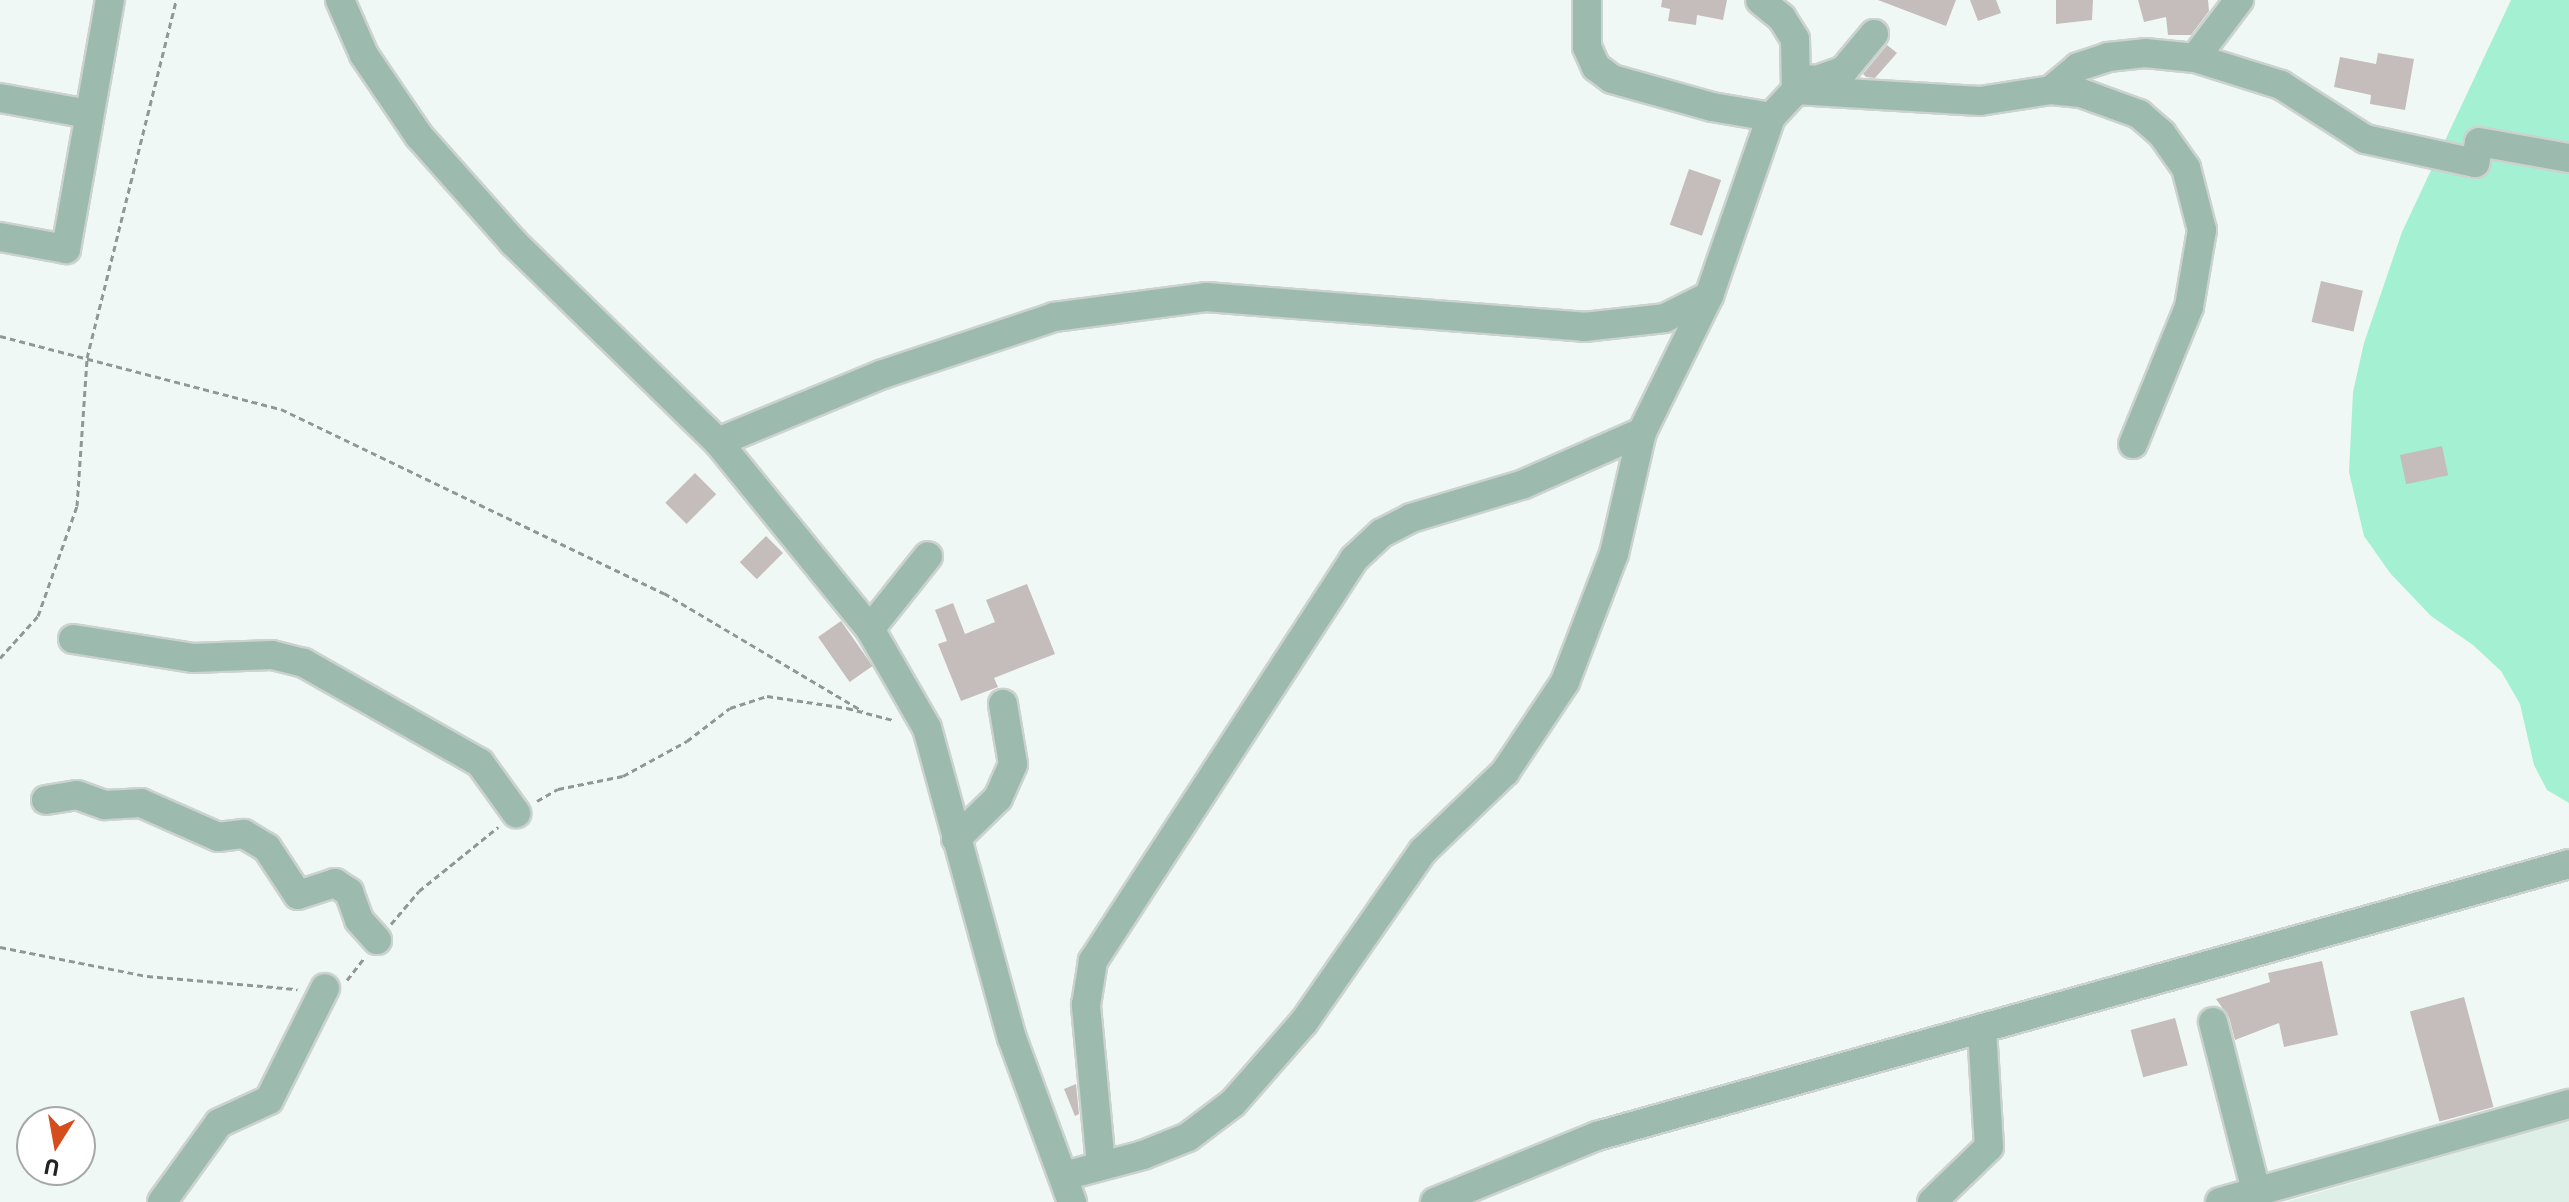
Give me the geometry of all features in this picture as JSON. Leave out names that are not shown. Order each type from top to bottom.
[{"type":"street","points":[[0,237],[66,249],[110,0]]},
{"type":"street","points":[[340,0],[364,55],[419,136],[513,242],[718,442],[870,629],[927,728],[1012,1038],[1068,1189],[1101,1165],[1143,1155],[1188,1137],[1233,1103],[1304,1022],[1423,851],[1505,772],[1565,682],[1614,554],[1642,432],[1709,296],[1771,117],[1796,84],[1795,39],[1782,18],[1760,0]]},
{"type":"street","points":[[1587,0],[1584,15],[1587,47],[1596,67],[1612,79],[1712,107],[1771,117]]},
{"type":"street","points":[[2195,58],[2239,0]]},
{"type":"street","points":[[1796,84],[1844,70],[1874,34]]},
{"type":"street","points":[[2051,90],[2078,67],[2108,57],[2145,53],[2195,58],[2281,85],[2365,139],[2475,163],[2479,142],[2569,158]]},
{"type":"street","points":[[1796,84],[1980,101],[2051,90],[2081,93],[2139,114],[2162,134],[2186,168],[2202,230],[2189,307],[2133,444]]},
{"type":"street","points":[[0,98],[89,114]]},
{"type":"street","points":[[718,442],[883,374],[1054,317],[1206,297],[1584,327],[1665,318],[1709,296]]},
{"type":"street","points":[[1101,1165],[1086,1005],[1093,961],[1354,559],[1382,533],[1411,518],[1524,484],[1642,432]]},
{"type":"street","points":[[870,629],[928,556]]},
{"type":"street","points":[[73,639],[193,658],[272,655],[304,663],[480,763],[516,813]]},
{"type":"street","points":[[956,839],[998,798],[1013,764],[1003,704]]},
{"type":"street","points":[[46,800],[77,795],[105,805],[141,803],[218,837],[244,834],[267,848],[298,895],[335,883],[349,892],[359,920],[377,940]]},
{"type":"street","points":[[1435,1202],[1597,1136],[2569,864]]},
{"type":"street","points":[[162,1202],[219,1123],[269,1100],[325,988]]},
{"type":"street","points":[[2213,1022],[2256,1191]]},
{"type":"street","points":[[1932,1202],[1989,1147],[1982,1028]]},
{"type":"street","points":[[2220,1202],[2256,1191],[2310,1191],[2569,1104]]},
{"type":"path","points":[[0,658],[38,616],[77,506],[87,358],[176,0]]},
{"type":"path","points":[[0,336],[281,409],[664,593],[866,713]]},
{"type":"path","points":[[0,947],[147,976],[274,989],[325,988],[348,979],[419,891],[516,813],[558,789],[623,776],[687,741],[730,708],[767,696],[866,713],[927,728]]},
{"type":"shaded area","points":[[2511,0],[2569,0],[2569,803],[2547,790],[2534,765],[2520,704],[2501,671],[2473,645],[2431,616],[2390,573],[2364,536],[2349,472],[2353,392],[2364,343],[2402,232]]},
{"type":"shaded area","points":[[2569,1120],[2569,1202],[2286,1202]]},
{"type":"building","points":[[1662,0],[1727,0],[1723,20],[1697,15],[1696,25],[1668,21],[1670,9],[1661,7]]},
{"type":"building","points":[[1878,0],[1956,0],[1946,26]]},
{"type":"building","points":[[1970,0],[1996,0],[2001,13],[1978,21]]},
{"type":"building","points":[[2056,0],[2093,0],[2092,20],[2056,24]]},
{"type":"building","points":[[2138,0],[2208,0],[2209,11],[2191,35],[2168,35],[2166,17],[2144,22]]},
{"type":"building","points":[[1887,45],[1897,53],[1875,78],[1866,77],[1863,74]]},
{"type":"building","points":[[2378,53],[2414,59],[2405,110],[2370,104],[2371,95],[2334,87],[2340,57],[2376,64]]},
{"type":"building","points":[[1689,169],[1721,180],[1702,236],[1670,225]]},
{"type":"building","points":[[2321,281],[2363,291],[2353,332],[2312,322]]},
{"type":"building","points":[[2442,446],[2448,475],[2406,484],[2400,455]]},
{"type":"building","points":[[695,473],[716,494],[687,524],[665,503]]},
{"type":"building","points":[[766,536],[783,553],[757,579],[740,562]]},
{"type":"building","points":[[1027,584],[1055,654],[994,678],[998,687],[961,701],[938,644],[947,641],[935,610],[953,603],[965,634],[995,622],[986,600]]},
{"type":"building","points":[[841,621],[873,666],[850,682],[818,637]]},
{"type":"building","points":[[2322,961],[2338,1035],[2284,1047],[2279,1023],[2235,1040],[2229,1017],[2216,999],[2270,982],[2268,973]]},
{"type":"building","points":[[2464,997],[2494,1107],[2439,1122],[2410,1011]]},
{"type":"building","points":[[2175,1018],[2188,1065],[2143,1077],[2131,1030]]},
{"type":"building","points":[[1076,1084],[1079,1114],[1075,1116],[1064,1089]]}]
